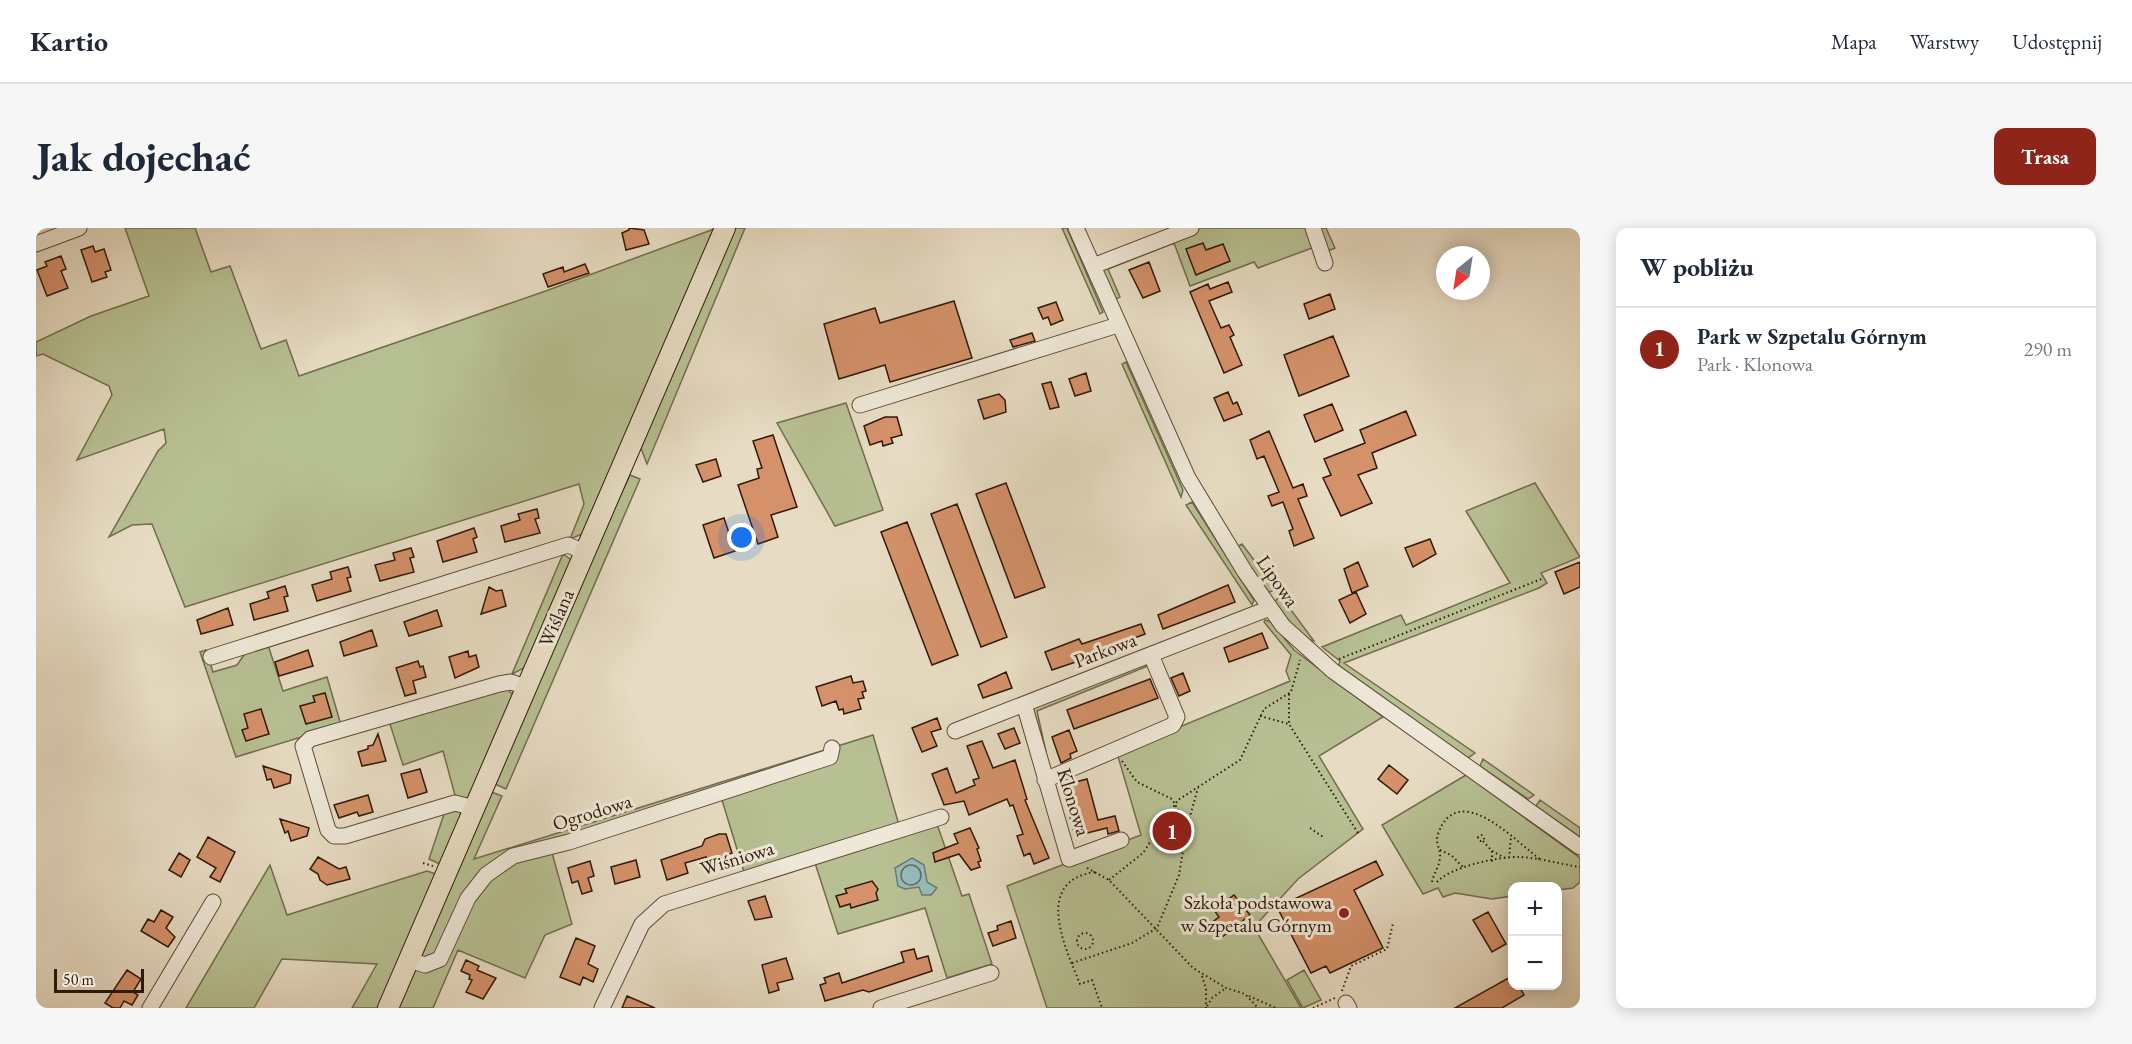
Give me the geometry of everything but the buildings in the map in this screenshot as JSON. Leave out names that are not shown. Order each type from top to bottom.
[{"type":"main road","name":"Wiślana","points":[[388,1008],[725,228]]},
{"type":"street","points":[[36,244],[79,228]]},
{"type":"street","name":"Lipowa","points":[[1076,228],[1188,478],[1270,608],[1307,650],[1325,664],[1580,847]]},
{"type":"street","points":[[1093,266],[1191,228]]},
{"type":"street","points":[[1313,228],[1325,263]]},
{"type":"street","points":[[860,405],[1118,325]]},
{"type":"street","points":[[211,657],[568,545],[585,552]]},
{"type":"street","name":"Parkowa","points":[[955,731],[1270,608]]},
{"type":"street","points":[[1045,780],[1162,731],[1175,722],[1177,717],[1151,655]]},
{"type":"street","points":[[474,808],[455,803],[345,836],[334,836],[328,830],[303,746],[310,739],[499,684],[511,682],[526,687]]},
{"type":"street","name":"Klonowa","points":[[1024,704],[1069,859],[1121,840]]},
{"type":"street","name":"Ogrodowa","points":[[409,960],[425,965],[436,962],[468,898],[486,875],[513,856],[569,842],[830,757],[832,748]]},
{"type":"street","name":"Wiśniowa","points":[[602,1008],[642,924],[664,904],[941,817]]},
{"type":"street","points":[[150,1008],[213,902]]},
{"type":"street","points":[[881,1008],[991,973]]},
{"type":"path","points":[[1325,664],[1544,578]]},
{"type":"path","points":[[1307,650],[1300,660],[1289,694],[1289,724],[1358,833]]},
{"type":"path","points":[[1109,880],[1143,853],[1175,803],[1240,760],[1264,709],[1289,694]]},
{"type":"path","points":[[1260,715],[1289,724]]},
{"type":"path","points":[[1118,749],[1133,778],[1175,803],[1187,826]]},
{"type":"path","points":[[1072,963],[1132,943],[1157,928],[1179,875],[1187,826],[1198,788]]},
{"type":"path","points":[[1432,882],[1440,865],[1437,837],[1443,823],[1461,812],[1469,811],[1484,816],[1541,860]]},
{"type":"path","points":[[1310,828],[1323,837]]},
{"type":"path","points":[[1509,858],[1511,837]]},
{"type":"path","points":[[1483,841],[1492,851],[1505,858]]},
{"type":"path","points":[[1439,850],[1451,855],[1464,867]]},
{"type":"path","points":[[1492,851],[1492,862]]},
{"type":"path","points":[[1437,882],[1450,872],[1464,867],[1505,858],[1541,860],[1580,867]]},
{"type":"path","points":[[1069,859],[1109,880],[1157,928],[1179,955],[1202,974],[1226,988],[1276,1008]]},
{"type":"path","points":[[1095,872],[1070,880],[1062,889],[1059,898],[1060,923],[1080,984],[1092,980],[1102,1008]]},
{"type":"path","points":[[1312,1008],[1341,995],[1351,966],[1387,949],[1393,923]]},
{"type":"path","points":[[1085,933],[1092,936],[1094,941],[1092,946],[1085,949],[1080,947],[1077,940],[1085,933]]},
{"type":"path","points":[[1085,949],[1087,958]]},
{"type":"path","points":[[1202,974],[1206,989],[1206,1008]]},
{"type":"path","points":[[1206,1008],[1212,998],[1226,988]]},
{"type":"path","points":[[1245,994],[1258,1008]]},
{"type":"green space","points":[[125,228],[195,228],[211,272],[230,266],[261,349],[286,340],[299,376],[543,292],[714,229],[585,533],[570,539],[584,504],[579,484],[185,607],[152,524],[132,525],[109,537],[158,451],[166,443],[164,429],[77,460],[112,395],[109,386],[43,354],[36,356],[36,342],[91,316],[149,296]]},
{"type":"green space","points":[[732,228],[745,228],[647,464],[641,448]]},
{"type":"green space","points":[[1062,228],[1067,228],[1103,312],[1100,314]]},
{"type":"green space","points":[[1194,228],[1326,228],[1335,248],[1325,252],[1312,248],[1258,268],[1254,262],[1190,286],[1174,243],[1108,269],[1120,297],[1114,300],[1101,272],[1103,265]]},
{"type":"green space","points":[[1126,362],[1183,490],[1181,497],[1122,364]]},
{"type":"green space","points":[[846,403],[883,510],[835,526],[777,423]]},
{"type":"green space","points":[[630,475],[640,479],[506,789],[495,784],[585,571]]},
{"type":"green space","points":[[1535,483],[1580,557],[1541,573],[1547,583],[1539,588],[1344,663],[1475,753],[1468,758],[1338,667],[1340,661],[1322,647],[1401,615],[1406,625],[1510,583],[1466,511]]},
{"type":"green space","points":[[1192,502],[1254,600],[1252,605],[1186,505]]},
{"type":"green space","points":[[1242,544],[1276,589],[1268,593],[1235,548]]},
{"type":"green space","points":[[563,554],[573,561],[526,667],[512,674]]},
{"type":"green space","points":[[1280,595],[1314,641],[1296,631],[1282,614],[1274,603]]},
{"type":"green space","points":[[1265,620],[1271,622],[1294,650],[1383,717],[1319,756],[1363,829],[1298,879],[1254,927],[1301,1008],[1047,1008],[1007,886],[1141,835],[1117,753],[1290,681],[1286,671],[1291,655],[1264,622]]},
{"type":"green space","points":[[268,645],[283,691],[327,677],[341,725],[236,757],[200,652],[206,650],[213,672],[237,665],[246,652]]},
{"type":"green space","points":[[1144,665],[1148,666],[1037,711],[1046,752],[1034,706]]},
{"type":"green space","points":[[507,689],[515,697],[469,802],[456,799],[443,751],[403,765],[389,721]]},
{"type":"green space","points":[[873,735],[899,825],[744,872],[722,800],[552,853],[572,924],[545,935],[525,978],[458,950],[433,1008],[396,1008],[491,792],[502,796],[474,859]]},
{"type":"green space","points":[[1483,759],[1534,795],[1528,799],[1480,766]]},
{"type":"green space","points":[[1466,775],[1580,858],[1580,882],[1573,888],[1562,889],[1562,882],[1508,882],[1508,897],[1492,899],[1455,893],[1443,897],[1438,888],[1423,894],[1382,825]]},
{"type":"green space","points":[[1540,800],[1580,828],[1580,837],[1536,806]]},
{"type":"green space","points":[[460,810],[461,816],[440,864],[429,859],[445,811]]},
{"type":"green space","points":[[937,824],[962,896],[969,894],[992,964],[947,978],[925,908],[838,934],[815,863]]},
{"type":"green space","points":[[270,865],[287,915],[427,871],[436,874],[381,1008],[352,1008],[377,964],[282,959],[254,1008],[186,1008]]},
{"type":"green space","points":[[1304,970],[1321,1000],[1303,1008],[1287,980]]},
{"type":"water","points":[[912,858],[924,865],[927,882],[937,888],[931,895],[922,895],[919,887],[905,889],[898,886],[895,868]]},
{"type":"place","name":"Park w Szpetalu Górnym","points":[[1172,831]]},
{"type":"place","name":"Szkoła podstawowa w Szpetalu Górnym","points":[[1344,913]]}]
